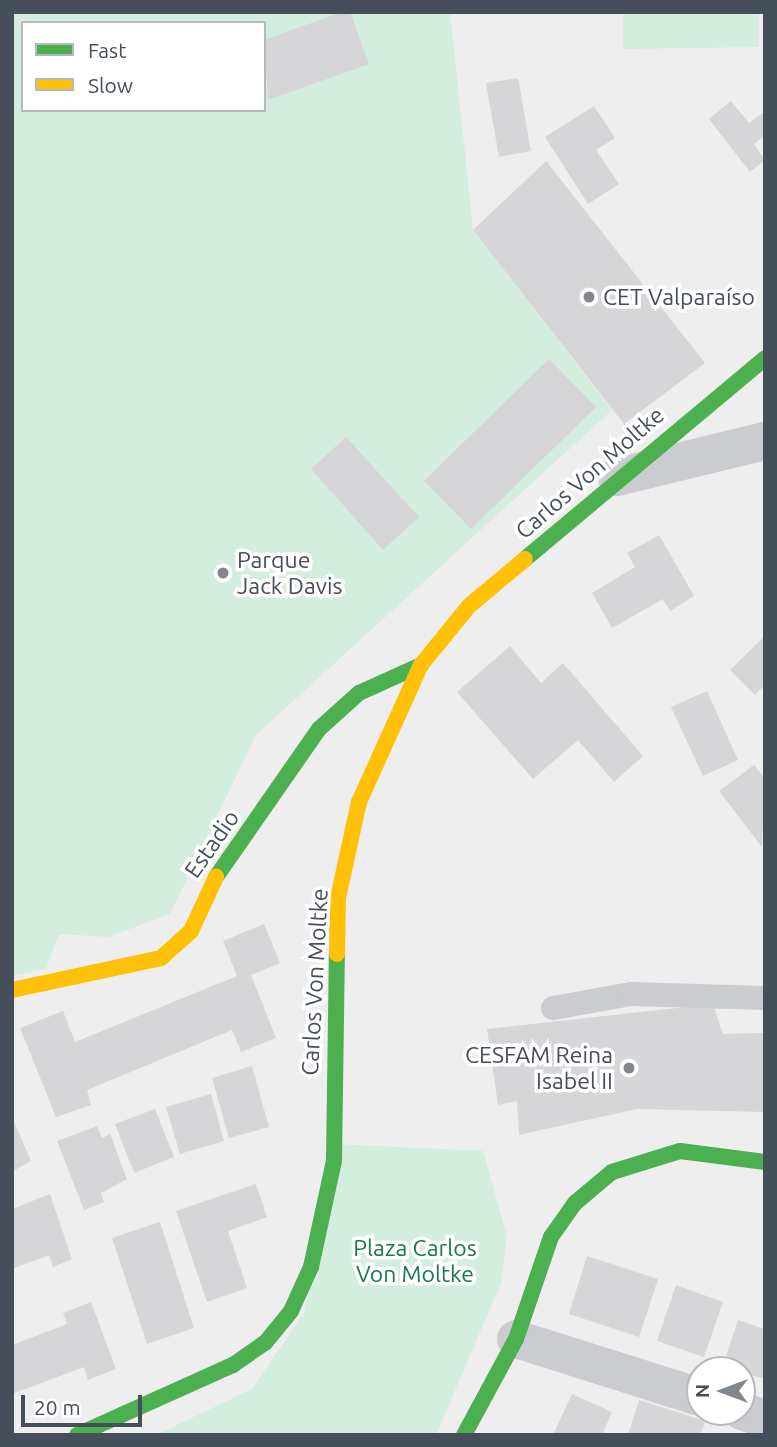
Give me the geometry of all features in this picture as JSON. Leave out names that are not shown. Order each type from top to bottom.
[{"type":"main road","name":"Carlos Von Moltke","points":[[77,1435],[233,1365],[265,1343],[291,1311],[306,1278],[325,1220],[334,1161],[338,898],[359,802],[421,664],[469,606],[617,477],[765,358]]},
{"type":"main road","name":"Estadio","points":[[12,990],[161,958],[191,931],[205,893],[319,729],[359,693],[421,664]]},
{"type":"main road","points":[[464,1435],[516,1339],[551,1237],[575,1203],[612,1172],[680,1151],[765,1162]]},
{"type":"street","points":[[617,477],[765,441]]},
{"type":"street","points":[[516,1339],[686,1393]]},
{"type":"lane","points":[[553,1007],[631,995],[765,998]]},
{"type":"green space","name":"Parque Jack Davis","points":[[12,12],[450,12],[473,230],[612,410],[256,735],[170,914],[108,937],[59,934],[46,969],[12,976]]},
{"type":"green space","points":[[623,12],[759,12],[759,47],[623,49]]},
{"type":"green space","name":"Plaza Carlos Von Moltke","points":[[334,1144],[483,1151],[507,1236],[501,1283],[436,1435],[156,1435],[252,1389],[304,1313]]},
{"type":"building","points":[[342,12],[350,12],[369,64],[268,100],[266,39]]},
{"type":"building","points":[[518,78],[531,151],[499,157],[486,83]]},
{"type":"building","points":[[731,101],[749,123],[765,111],[765,135],[754,144],[765,160],[750,172],[709,119]]},
{"type":"building","points":[[594,106],[615,138],[596,150],[619,184],[588,204],[545,137]]},
{"type":"building","name":"CET Valparaíso","points":[[546,161],[705,363],[624,424],[473,230]]},
{"type":"building","points":[[549,359],[596,407],[471,529],[424,481]]},
{"type":"building","points":[[346,437],[419,517],[383,550],[311,469]]},
{"type":"building","points":[[659,535],[694,596],[670,611],[663,599],[612,628],[592,593],[635,567],[627,553]]},
{"type":"building","points":[[765,636],[765,685],[755,695],[730,670]]},
{"type":"building","points":[[510,646],[541,683],[563,663],[643,756],[614,782],[578,740],[533,779],[457,692]]},
{"type":"building","points":[[707,691],[738,760],[703,776],[671,707]]},
{"type":"building","points":[[754,765],[765,779],[762,847],[719,791]]},
{"type":"building","points":[[264,924],[280,963],[251,975],[276,1038],[241,1052],[232,1030],[87,1090],[91,1105],[56,1117],[20,1028],[63,1011],[75,1042],[237,976],[223,941]]},
{"type":"building","name":"CESFAM Reina Isabel II","points":[[713,1004],[723,1034],[765,1033],[765,1112],[637,1109],[519,1135],[517,1101],[498,1105],[487,1029]]},
{"type":"building","points":[[252,1066],[269,1127],[229,1138],[212,1078]]},
{"type":"building","points":[[211,1094],[224,1141],[180,1154],[166,1107]]},
{"type":"building","points":[[155,1109],[174,1157],[134,1173],[115,1124]]},
{"type":"building","points":[[12,1117],[31,1161],[13,1171],[12,1169]]},
{"type":"building","points":[[97,1126],[102,1138],[110,1134],[127,1179],[101,1193],[104,1202],[84,1210],[57,1141]]},
{"type":"building","points":[[256,1184],[267,1217],[228,1231],[247,1288],[207,1302],[176,1211]]},
{"type":"building","points":[[50,1194],[72,1259],[53,1267],[49,1255],[12,1269],[12,1209]]},
{"type":"building","points":[[160,1222],[194,1328],[147,1344],[112,1238]]},
{"type":"building","points":[[587,1256],[658,1279],[639,1337],[569,1314]]},
{"type":"building","points":[[676,1285],[723,1302],[704,1356],[657,1341]]},
{"type":"building","points":[[91,1302],[116,1369],[88,1380],[84,1367],[12,1394],[12,1345],[67,1324],[63,1313]]},
{"type":"building","points":[[738,1320],[765,1329],[765,1379],[756,1376],[756,1356],[726,1356]]},
{"type":"building","points":[[572,1394],[612,1412],[602,1435],[553,1435]]},
{"type":"building","points":[[639,1400],[686,1415],[686,1426],[703,1426],[700,1435],[628,1435]]},
{"type":"traffic: fast","points":[[525,559],[765,358]]},
{"type":"traffic: fast","points":[[216,877],[319,729],[359,693],[421,665]]},
{"type":"traffic: fast","points":[[77,1435],[233,1365],[265,1343],[291,1311],[311,1267],[334,1161],[337,954]]},
{"type":"traffic: fast","points":[[464,1435],[516,1339],[551,1237],[575,1203],[612,1172],[680,1151],[765,1162]]},
{"type":"traffic: slow","points":[[337,954],[338,898],[359,802],[421,665],[469,606],[525,559]]},
{"type":"traffic: slow","points":[[12,990],[161,958],[191,931],[216,877]]},
{"type":"place","name":"CET Valparaíso","points":[[589,297]]},
{"type":"place","name":"Parque Jack Davis","points":[[223,573]]},
{"type":"place","name":"CESFAM Reina Isabel II","points":[[629,1068]]}]
